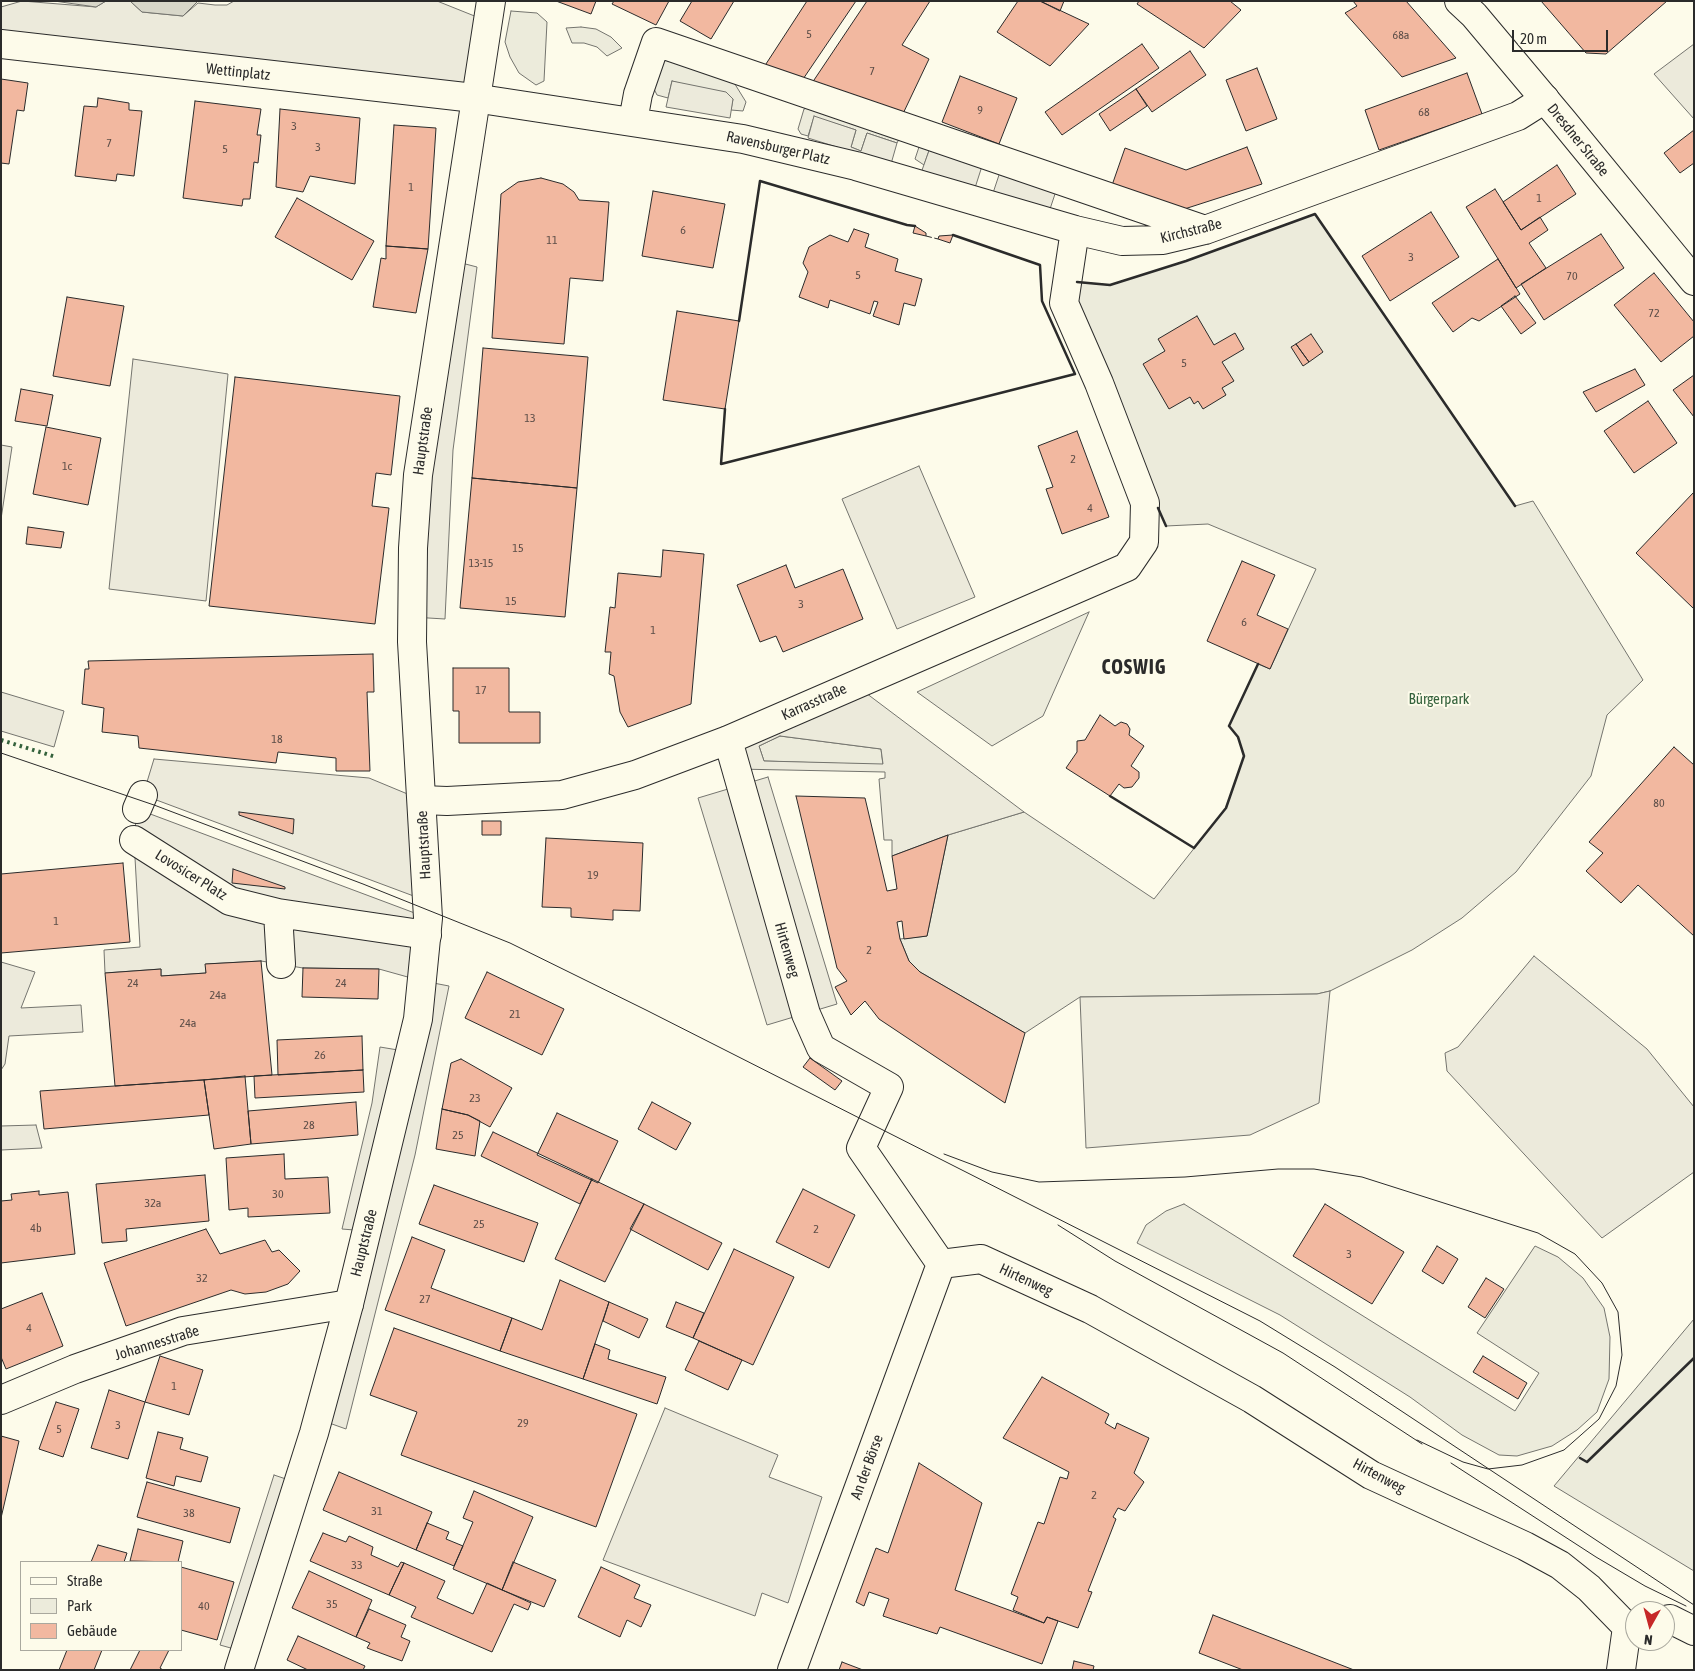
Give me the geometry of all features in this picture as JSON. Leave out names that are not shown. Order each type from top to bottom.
[{"type":"street","name":"Hauptstraße","points":[[239,1670],[314,1433],[349,1304],[418,1019],[427,935],[412,617],[418,475],[474,98],[491,1]]},
{"type":"street","name":"Dresdner Straße","points":[[1459,1],[1474,15],[1694,281]]},
{"type":"street","points":[[632,121],[638,94],[656,42],[1205,230]]},
{"type":"street","name":"Wettinplatz","points":[[1,44],[474,98]]},
{"type":"street","name":"Ravensburger Platz","points":[[474,98],[743,138],[847,164],[1075,230]]},
{"type":"street","name":"Kirchstraße","points":[[1075,230],[1122,241],[1163,240],[1205,230],[1518,116],[1544,99]]},
{"type":"street","name":"Karrasstraße","points":[[422,800],[447,801],[562,795],[635,776],[728,740],[1127,566],[1144,542],[1145,503],[1099,383],[1064,303],[1075,230]]},
{"type":"street","name":"Hirtenweg","points":[[728,740],[806,1014],[821,1048],[888,1087],[861,1148],[941,1264],[981,1259],[1090,1309],[1252,1399],[1371,1475],[1525,1546],[1560,1565],[1625,1621]]},
{"type":"street","name":"Lovosicer Platz","points":[[134,840],[230,901],[278,913],[427,935]]},
{"type":"street","points":[[278,913],[281,964]]},
{"type":"street","name":"An der Börse","points":[[792,1670],[941,1264]]},
{"type":"street","name":"Johannesstraße","points":[[1,1400],[75,1369],[183,1331],[349,1304]]},
{"type":"street","points":[[1675,1621],[1694,1630]]},
{"type":"street","name":"Hirtenweg","points":[[1621,1670],[1625,1651]]},
{"type":"green space","points":[[511,11],[537,13],[547,22],[544,81],[536,85],[519,73],[510,57],[505,42]]},
{"type":"green space","points":[[566,28],[596,29],[611,37],[622,48],[607,56],[597,47],[584,43],[572,43]]},
{"type":"green space","points":[[663,58],[733,81],[746,102],[743,111],[731,110],[733,99],[672,81],[668,98],[657,95],[653,87]]},
{"type":"green space","points":[[813,106],[901,135],[897,143],[867,133],[861,151],[851,147],[856,130],[814,117],[808,136],[801,134],[798,129],[804,109]]},
{"type":"green space","points":[[923,135],[931,145],[924,165],[915,159]]},
{"type":"green space","name":"Bürgerpark","points":[[1315,214],[1515,506],[1533,501],[1643,680],[1607,715],[1591,776],[1516,872],[1462,918],[1412,950],[1330,991],[1317,994],[1080,997],[1025,1033],[920,972],[909,961],[900,939],[927,936],[948,835],[1024,812],[1154,899],[1226,808],[1244,756],[1238,737],[1229,726],[1258,664],[1270,669],[1316,569],[1208,524],[1166,526],[1071,305],[1076,282],[1110,285],[1186,261]]},
{"type":"green space","points":[[1089,612],[1043,716],[992,746],[917,692]]},
{"type":"green space","points":[[780,736],[881,749],[883,765],[764,761],[759,746]]},
{"type":"green space","points":[[1184,1204],[1515,1411],[1539,1373],[1477,1333],[1535,1246],[1558,1257],[1583,1278],[1604,1308],[1610,1337],[1609,1379],[1597,1412],[1577,1430],[1552,1446],[1517,1456],[1499,1455],[1462,1435],[1410,1397],[1280,1315],[1137,1243],[1146,1225],[1166,1211]]},
{"type":"green space","points":[[1694,1319],[1694,1571],[1554,1486]]},
{"type":"shaded area","points":[[22,1],[96,7],[106,1],[130,1],[142,12],[183,16],[198,3],[227,5],[234,1],[437,1],[487,21],[474,98],[1,44],[1,7]]},
{"type":"shaded area","points":[[54,1],[106,1],[96,7]]},
{"type":"shaded area","points":[[130,1],[198,1],[183,16],[142,12]]},
{"type":"shaded area","points":[[1694,44],[1694,119],[1654,74]]},
{"type":"shaded area","points":[[672,81],[726,92],[733,99],[730,118],[666,107]]},
{"type":"shaded area","points":[[814,116],[856,130],[851,147],[861,151],[867,133],[897,143],[891,164],[808,138]]},
{"type":"shaded area","points":[[931,145],[983,163],[974,191],[921,173]]},
{"type":"shaded area","points":[[1002,166],[1058,185],[1049,212],[993,193]]},
{"type":"shaded area","points":[[450,260],[477,267],[453,450],[445,619],[412,617]]},
{"type":"shaded area","points":[[133,359],[228,374],[206,601],[109,589]]},
{"type":"shaded area","points":[[1,445],[12,447],[1,519]]},
{"type":"shaded area","points":[[919,466],[975,597],[897,629],[842,499]]},
{"type":"shaded area","points":[[854,684],[1024,812],[948,835],[892,856],[892,840],[884,840],[879,779],[885,778],[885,772],[736,769],[728,740]],"holes":[[[780,736],[881,749],[883,764],[764,761],[759,746]]]},
{"type":"shaded area","points":[[1,692],[64,711],[54,747],[1,731]]},
{"type":"shaded area","points":[[154,759],[369,778],[422,800],[427,901],[143,795]]},
{"type":"shaded area","points":[[768,777],[837,1004],[767,1025],[698,798]]},
{"type":"shaded area","points":[[137,809],[428,918],[423,981],[449,986],[415,1155],[346,1429],[318,1419],[366,1231],[342,1229],[372,1103],[380,1047],[410,1052],[422,981],[379,969],[303,968],[261,961],[206,964],[206,973],[161,976],[161,969],[105,973],[104,950],[140,947],[134,840]]},
{"type":"shaded area","points":[[1534,956],[1647,1049],[1694,1107],[1694,1172],[1602,1238],[1447,1071],[1445,1053],[1458,1047]]},
{"type":"shaded area","points":[[1,962],[35,972],[21,1008],[81,1005],[83,1032],[9,1036],[5,1064],[1,1070]]},
{"type":"shaded area","points":[[1330,991],[1319,1103],[1250,1135],[1086,1148],[1080,997],[1317,994]]},
{"type":"shaded area","points":[[36,1125],[42,1148],[1,1150],[1,1126]]},
{"type":"shaded area","points":[[665,1408],[778,1455],[769,1477],[822,1497],[788,1603],[762,1593],[755,1616],[603,1560]]},
{"type":"shaded area","points":[[274,1475],[298,1483],[245,1652],[220,1645]]},
{"type":"building","points":[[556,1],[596,1],[591,14]]},
{"type":"building","points":[[614,1],[669,1],[656,25],[612,4]]},
{"type":"building","points":[[692,1],[734,1],[711,39],[680,21]]},
{"type":"building","points":[[807,1],[856,1],[797,88],[764,67]]},
{"type":"building","points":[[867,1],[930,1],[902,45],[929,59],[900,120],[812,83]]},
{"type":"building","points":[[1018,1],[1040,1],[1089,24],[1050,66],[997,32]]},
{"type":"building","points":[[1040,1],[1064,1],[1060,11]]},
{"type":"building","points":[[1139,1],[1230,1],[1241,10],[1204,48],[1137,4]]},
{"type":"building","points":[[1353,1],[1406,1],[1456,58],[1402,77],[1345,13],[1357,6]]},
{"type":"building","points":[[1541,1],[1667,1],[1606,54],[1586,53]]},
{"type":"building","points":[[1142,44],[1159,68],[1062,135],[1045,112]]},
{"type":"building","points":[[1190,51],[1206,75],[1152,112],[1136,89]]},
{"type":"building","points":[[1257,68],[1277,119],[1246,131],[1226,80]]},
{"type":"building","points":[[1467,73],[1482,114],[1379,150],[1365,110]]},
{"type":"building","points":[[960,76],[1017,98],[999,144],[942,122]]},
{"type":"building","points":[[1,79],[28,83],[24,111],[17,110],[9,164],[1,163]]},
{"type":"building","points":[[1136,89],[1147,106],[1110,131],[1099,114]]},
{"type":"building","points":[[98,98],[129,103],[129,110],[142,111],[134,176],[117,174],[116,181],[75,176],[84,106],[97,107]]},
{"type":"building","points":[[195,101],[261,109],[257,135],[261,135],[258,163],[254,162],[250,199],[243,199],[242,206],[183,198]]},
{"type":"building","points":[[280,109],[360,118],[355,184],[310,176],[303,192],[276,187]]},
{"type":"building","points":[[394,125],[436,128],[428,249],[386,246]]},
{"type":"building","points":[[1694,130],[1694,163],[1680,173],[1664,153]]},
{"type":"building","points":[[1247,147],[1262,184],[1172,213],[1110,191],[1125,148],[1186,170]]},
{"type":"building","points":[[1557,165],[1576,194],[1521,230],[1503,202]]},
{"type":"building","points":[[541,178],[563,184],[574,192],[579,200],[609,202],[603,281],[570,278],[564,344],[492,338],[501,194],[518,182]]},
{"type":"building","points":[[1495,189],[1521,230],[1540,217],[1548,230],[1529,243],[1546,268],[1516,288],[1466,207]]},
{"type":"building","points":[[653,191],[725,204],[713,268],[642,256]]},
{"type":"building","points":[[297,198],[374,241],[352,280],[275,237]]},
{"type":"building","points":[[1431,212],[1459,257],[1390,301],[1362,256]]},
{"type":"building","points":[[915,226],[926,233],[926,236],[913,233]]},
{"type":"building","points":[[854,229],[869,234],[865,247],[898,259],[895,271],[922,279],[915,306],[904,303],[899,325],[873,316],[878,302],[874,301],[870,314],[830,300],[828,308],[799,297],[808,272],[803,263],[809,247],[830,235],[848,242]]},
{"type":"building","points":[[1601,234],[1624,268],[1544,320],[1521,284]]},
{"type":"building","points":[[953,235],[950,243],[938,239],[939,236]]},
{"type":"building","points":[[386,246],[428,249],[416,313],[373,307],[381,258],[386,259]]},
{"type":"building","points":[[1498,259],[1520,294],[1479,321],[1472,318],[1453,332],[1432,303]]},
{"type":"building","points":[[1654,273],[1694,322],[1694,336],[1661,362],[1614,305]]},
{"type":"building","points":[[1515,296],[1536,323],[1521,334],[1501,306]]},
{"type":"building","points":[[67,297],[124,306],[110,386],[53,376]]},
{"type":"building","points":[[677,311],[739,321],[725,409],[663,400]]},
{"type":"building","points":[[1197,316],[1214,345],[1235,333],[1244,349],[1222,362],[1234,381],[1222,388],[1226,395],[1203,409],[1198,401],[1194,404],[1190,397],[1169,409],[1143,364],[1165,351],[1158,339]]},
{"type":"building","points":[[1311,334],[1323,352],[1309,362],[1296,344]]},
{"type":"building","points":[[1296,344],[1309,362],[1303,366],[1291,347]]},
{"type":"building","points":[[483,348],[588,357],[577,488],[472,478]]},
{"type":"building","points":[[1635,369],[1645,385],[1596,412],[1583,392]]},
{"type":"building","points":[[1694,375],[1694,417],[1673,390]]},
{"type":"building","points":[[235,377],[400,396],[391,475],[376,473],[372,506],[389,508],[375,624],[209,606]]},
{"type":"building","points":[[21,389],[53,395],[47,426],[15,421]]},
{"type":"building","points":[[1648,401],[1677,443],[1634,473],[1604,431]]},
{"type":"building","points":[[46,427],[101,438],[88,505],[33,494]]},
{"type":"building","points":[[1077,431],[1109,517],[1062,534],[1046,489],[1053,487],[1038,446]]},
{"type":"building","points":[[472,478],[577,488],[565,617],[460,608]]},
{"type":"building","points":[[1694,492],[1694,609],[1636,553]]},
{"type":"building","points":[[28,527],[64,532],[61,548],[26,544]]},
{"type":"building","points":[[663,550],[704,554],[691,704],[628,727],[620,712],[614,676],[609,674],[611,652],[605,652],[610,607],[615,608],[618,573],[661,577]]},
{"type":"building","points":[[1242,561],[1275,575],[1257,615],[1288,629],[1270,669],[1207,641]]},
{"type":"building","points":[[786,565],[795,588],[843,569],[863,619],[783,652],[776,636],[760,642],[737,585]]},
{"type":"building","points":[[373,654],[374,692],[367,692],[370,771],[336,771],[336,758],[278,752],[276,763],[139,748],[138,736],[102,732],[104,708],[82,704],[85,669],[89,669],[88,661]]},
{"type":"building","points":[[453,668],[509,668],[509,712],[540,712],[540,743],[459,743],[459,711],[453,711]]},
{"type":"building","points":[[1100,715],[1115,726],[1121,722],[1127,724],[1130,729],[1129,735],[1144,746],[1131,766],[1139,772],[1139,778],[1132,787],[1124,788],[1119,784],[1110,796],[1066,768],[1077,752],[1077,741],[1085,740]]},
{"type":"building","points":[[1674,747],[1694,765],[1694,936],[1638,885],[1621,903],[1586,871],[1603,853],[1589,842]]},
{"type":"building","points":[[796,796],[865,798],[887,891],[897,889],[892,856],[948,835],[927,936],[904,939],[902,921],[897,922],[900,939],[909,961],[920,972],[1025,1033],[1005,1103],[879,1019],[865,1001],[851,1015],[835,987],[847,981],[837,968]]},
{"type":"building","points":[[239,812],[294,819],[293,834],[239,815]]},
{"type":"building","points":[[482,821],[501,821],[501,835],[482,835]]},
{"type":"building","points":[[546,838],[643,843],[640,911],[613,910],[613,920],[571,917],[571,908],[542,907]]},
{"type":"building","points":[[123,863],[130,942],[1,953],[1,874]]},
{"type":"building","points":[[233,869],[285,887],[285,889],[232,883]]},
{"type":"building","points":[[261,961],[272,1075],[115,1086],[105,973],[161,969],[161,976],[206,973],[205,964]]},
{"type":"building","points":[[303,968],[379,969],[378,999],[302,997]]},
{"type":"building","points":[[487,972],[564,1009],[542,1055],[465,1018]]},
{"type":"building","points":[[362,1036],[363,1070],[278,1075],[277,1040]]},
{"type":"building","points":[[810,1058],[842,1081],[835,1090],[803,1067]]},
{"type":"building","points":[[461,1059],[512,1088],[490,1127],[468,1115],[442,1109],[451,1063]]},
{"type":"building","points":[[363,1070],[364,1092],[255,1098],[254,1076]]},
{"type":"building","points":[[245,1076],[251,1144],[214,1149],[204,1080]]},
{"type":"building","points":[[204,1080],[209,1115],[44,1129],[40,1091]]},
{"type":"building","points":[[356,1102],[358,1135],[251,1144],[248,1111]]},
{"type":"building","points":[[652,1102],[691,1123],[676,1150],[638,1129]]},
{"type":"building","points":[[442,1109],[468,1115],[480,1121],[475,1156],[436,1149]]},
{"type":"building","points":[[557,1113],[618,1141],[598,1183],[537,1155]]},
{"type":"building","points":[[493,1132],[592,1179],[580,1204],[481,1156]]},
{"type":"building","points":[[284,1154],[285,1179],[328,1177],[330,1213],[248,1217],[248,1208],[229,1210],[226,1158]]},
{"type":"building","points":[[205,1175],[209,1221],[126,1229],[127,1241],[102,1243],[96,1184]]},
{"type":"building","points":[[592,1179],[644,1204],[605,1282],[555,1259]]},
{"type":"building","points":[[434,1185],[538,1223],[524,1262],[419,1224]]},
{"type":"building","points":[[803,1189],[855,1215],[829,1268],[776,1242]]},
{"type":"building","points":[[39,1191],[39,1195],[68,1192],[75,1254],[1,1263],[1,1201],[12,1200],[11,1194]]},
{"type":"building","points":[[644,1204],[722,1243],[708,1270],[630,1229]]},
{"type":"building","points":[[1325,1204],[1404,1252],[1372,1304],[1293,1256]]},
{"type":"building","points":[[206,1229],[220,1254],[265,1240],[272,1252],[279,1250],[300,1271],[288,1284],[266,1292],[245,1294],[231,1290],[126,1326],[104,1263]]},
{"type":"building","points":[[412,1237],[445,1250],[431,1288],[512,1318],[500,1351],[385,1310]]},
{"type":"building","points":[[1437,1246],[1458,1259],[1443,1284],[1422,1271]]},
{"type":"building","points":[[734,1249],[794,1277],[753,1365],[693,1338]]},
{"type":"building","points":[[1486,1278],[1504,1289],[1485,1318],[1468,1307]]},
{"type":"building","points":[[560,1280],[609,1302],[583,1379],[500,1351],[512,1318],[542,1330]]},
{"type":"building","points":[[42,1293],[63,1346],[6,1369],[1,1357],[1,1309]]},
{"type":"building","points":[[609,1302],[648,1319],[639,1338],[603,1321]]},
{"type":"building","points":[[676,1302],[704,1313],[693,1338],[666,1327]]},
{"type":"building","points":[[394,1328],[637,1414],[596,1527],[401,1455],[417,1412],[370,1395]]},
{"type":"building","points":[[699,1341],[742,1360],[728,1390],[685,1370]]},
{"type":"building","points":[[595,1344],[610,1350],[608,1359],[666,1377],[657,1404],[583,1379]]},
{"type":"building","points":[[160,1356],[203,1370],[189,1415],[145,1402]]},
{"type":"building","points":[[1483,1356],[1527,1383],[1518,1399],[1473,1372]]},
{"type":"building","points":[[1042,1377],[1109,1414],[1105,1423],[1115,1429],[1117,1423],[1149,1438],[1134,1473],[1144,1482],[1125,1511],[1118,1508],[1113,1517],[1116,1519],[1088,1591],[1092,1592],[1078,1628],[1047,1617],[1044,1623],[1013,1610],[1018,1597],[1011,1594],[1038,1522],[1044,1524],[1060,1477],[1067,1479],[1069,1472],[1003,1438]]},
{"type":"building","points":[[109,1390],[145,1402],[128,1459],[91,1448]]},
{"type":"building","points":[[56,1402],[79,1409],[63,1457],[39,1449]]},
{"type":"building","points":[[158,1432],[183,1438],[180,1449],[208,1457],[201,1482],[176,1476],[174,1486],[146,1478]]},
{"type":"building","points":[[1,1436],[19,1441],[1,1518]]},
{"type":"building","points":[[919,1463],[982,1503],[955,1590],[1044,1623],[1047,1617],[1058,1621],[1042,1664],[940,1627],[937,1634],[883,1616],[889,1599],[869,1592],[864,1606],[856,1602],[876,1548],[888,1553]]},
{"type":"building","points":[[339,1472],[432,1512],[416,1550],[323,1510]]},
{"type":"building","points":[[147,1482],[240,1508],[230,1543],[137,1517]]},
{"type":"building","points":[[474,1491],[533,1517],[502,1590],[453,1569],[473,1522],[463,1518]]},
{"type":"building","points":[[427,1523],[449,1532],[446,1539],[463,1546],[454,1566],[416,1550]]},
{"type":"building","points":[[138,1529],[183,1541],[178,1561],[130,1561]]},
{"type":"building","points":[[323,1533],[346,1542],[349,1536],[373,1547],[371,1555],[398,1567],[401,1562],[404,1563],[389,1595],[310,1561]]},
{"type":"building","points":[[98,1545],[127,1553],[124,1561],[91,1561]]},
{"type":"building","points":[[513,1562],[556,1580],[544,1607],[502,1590]]},
{"type":"building","points":[[404,1563],[445,1581],[437,1598],[473,1614],[487,1583],[531,1603],[528,1610],[514,1604],[492,1652],[411,1617],[416,1607],[389,1595]]},
{"type":"building","points":[[182,1567],[234,1582],[217,1640],[182,1630]]},
{"type":"building","points":[[601,1567],[640,1585],[634,1598],[651,1605],[641,1627],[627,1620],[620,1637],[578,1617]]},
{"type":"building","points":[[309,1571],[372,1600],[356,1637],[292,1608]]},
{"type":"building","points":[[369,1609],[406,1625],[401,1637],[410,1641],[402,1661],[367,1648],[370,1643],[356,1637]]},
{"type":"building","points":[[1213,1615],[1354,1670],[1243,1670],[1199,1653]]},
{"type":"building","points":[[298,1636],[365,1666],[363,1670],[308,1670],[287,1660]]},
{"type":"building","points":[[67,1651],[102,1651],[94,1670],[59,1670]]},
{"type":"building","points":[[140,1651],[168,1651],[160,1668],[163,1670],[130,1670]]},
{"type":"building","points":[[1074,1661],[1094,1666],[1093,1670],[1072,1670]]},
{"type":"building","points":[[842,1662],[863,1670],[839,1670]]},
{"type":"tram line","points":[[1,753],[154,805],[363,884],[510,943],[646,1010],[1260,1321],[1335,1367],[1694,1605]]},
{"type":"tram line","points":[[944,1154],[992,1172],[1039,1182],[1185,1177],[1278,1169],[1314,1169],[1362,1177],[1538,1233],[1575,1254],[1602,1283],[1618,1312],[1622,1355],[1616,1386],[1599,1419],[1564,1450],[1522,1465],[1488,1469],[1463,1462],[1417,1440]]},
{"type":"tram line","points":[[1058,1225],[1115,1261],[1283,1353],[1422,1444]]},
{"type":"tram line","points":[[1451,1463],[1596,1557],[1645,1586],[1686,1606]]},
{"type":"hedge","points":[[1,740],[56,757]]},
{"type":"fence","points":[[926,236],[938,239]]},
{"type":"wall","points":[[739,321],[760,181],[915,226]]},
{"type":"wall","points":[[1077,282],[1110,285],[1186,261],[1315,214],[1515,506]]},
{"type":"wall","points":[[725,409],[721,464],[1075,374],[1042,301],[1040,265],[953,235]]},
{"type":"wall","points":[[1158,508],[1166,526]]},
{"type":"wall","points":[[1110,796],[1194,848],[1226,808],[1244,756],[1238,737],[1229,726],[1258,664]]},
{"type":"wall","points":[[1580,1458],[1587,1462],[1694,1358]]},
{"type":"district","name":"COSWIG","points":[[1134,668]]}]
